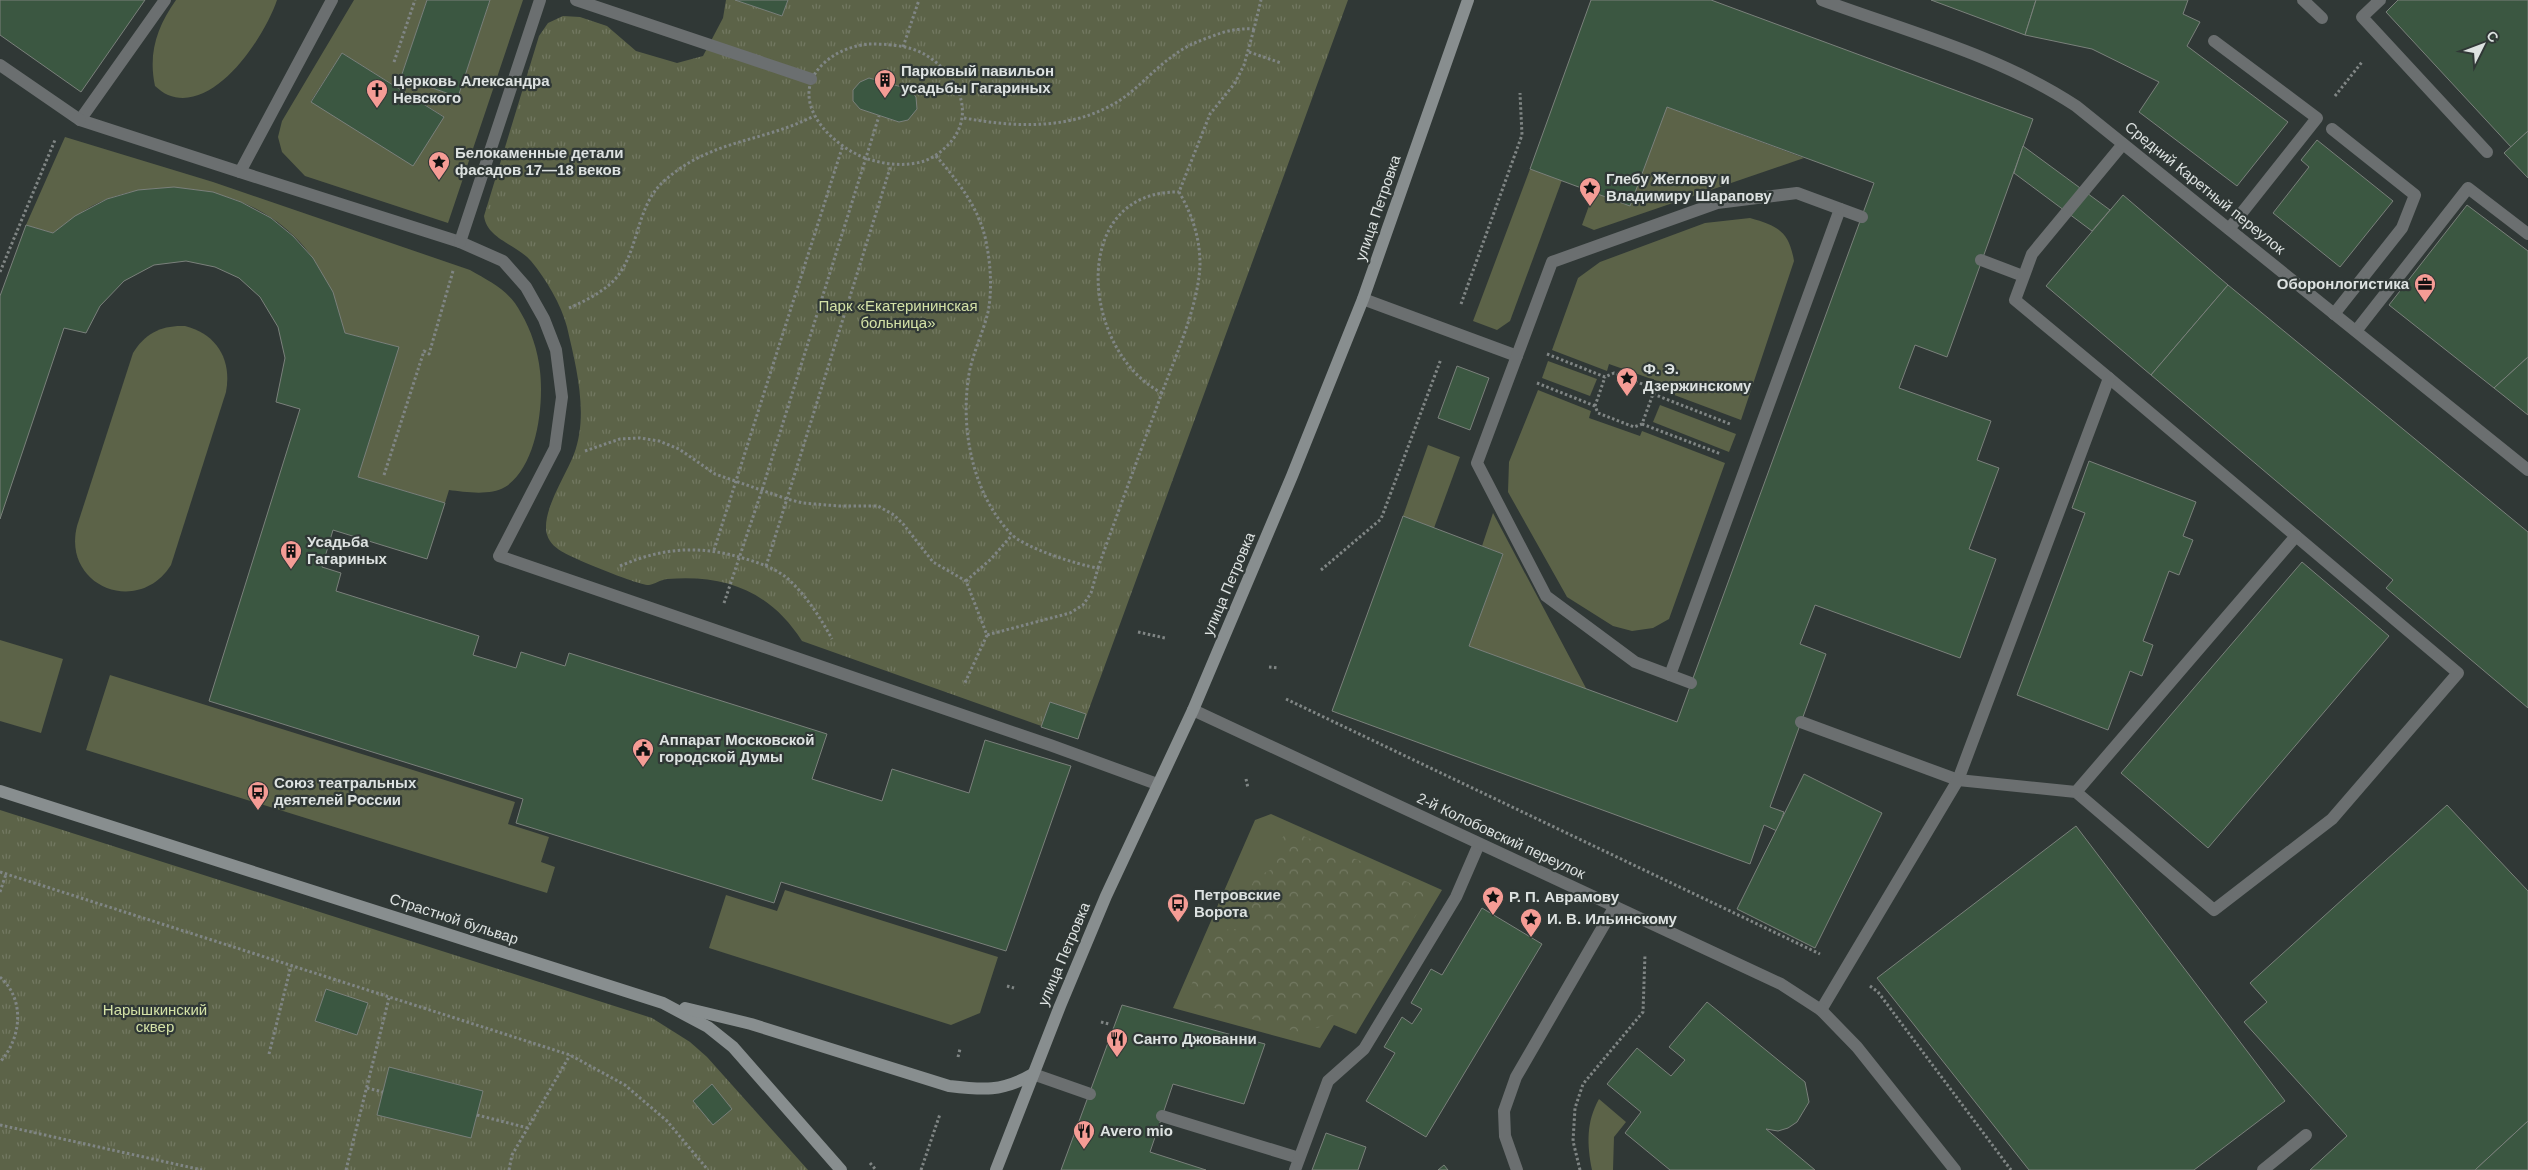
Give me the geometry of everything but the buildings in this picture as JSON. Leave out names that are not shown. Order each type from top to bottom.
[{"type":"main road","name":"улица Петровка","points":[[996,1170],[1102,906],[1193,710],[1292,476],[1363,299],[1468,0]]},
{"type":"main road","name":"Страстной бульвар","points":[[0,791],[663,1003],[708,1027],[733,1047],[841,1170]]},
{"type":"main road","points":[[663,1003],[751,1024],[949,1086],[979,1090],[1003,1088],[1033,1074]]},
{"type":"street","points":[[80,120],[165,0]]},
{"type":"street","points":[[240,172],[332,0]]},
{"type":"street","points":[[460,242],[540,0]]},
{"type":"street","points":[[576,0],[811,79]]},
{"type":"street","name":"Средний Каретный переулок","points":[[1822,0],[2014,70],[2047,87],[2076,106],[2528,470]]},
{"type":"street","points":[[2303,0],[2322,18]]},
{"type":"street","points":[[2380,0],[2362,17],[2487,152]]},
{"type":"street","points":[[2214,41],[2317,118],[2229,229]]},
{"type":"street","points":[[0,65],[80,120],[460,242],[503,261],[526,287],[544,319],[556,350],[562,398],[554,448],[499,556],[836,671],[1157,784]]},
{"type":"street","points":[[2332,128],[2415,195],[2402,228],[2334,314]]},
{"type":"street","points":[[1801,722],[1958,780],[2076,792],[2214,910],[2332,819],[2458,672],[2015,300],[2032,254],[2123,144]]},
{"type":"street","points":[[2356,331],[2468,188],[2528,234]]},
{"type":"street","points":[[1692,683],[1635,662],[1546,596],[1477,462],[1552,262],[1717,203],[1797,193],[1862,217]]},
{"type":"street","points":[[1670,675],[1840,209]]},
{"type":"street","points":[[1982,260],[2024,276]]},
{"type":"street","points":[[1363,299],[1519,350]]},
{"type":"street","points":[[1821,1010],[1958,780],[2109,378]]},
{"type":"street","points":[[2076,792],[2296,536]]},
{"type":"street","name":"2-й Колобовский переулок","points":[[1193,710],[1781,984],[1821,1010],[1857,1047],[1955,1170]]},
{"type":"street","points":[[1162,1116],[1297,1164],[1328,1081],[1364,1049],[1456,897],[1479,844]]},
{"type":"street","points":[[1516,1170],[1505,1136],[1504,1111],[1516,1077],[1615,906]]},
{"type":"street","points":[[1033,1074],[1090,1094]]},
{"type":"street","points":[[2263,1170],[2306,1135]]},
{"type":"path","points":[[394,62],[414,0]]},
{"type":"path","points":[[903,47],[919,0]]},
{"type":"path","points":[[987,635],[1070,613],[1083,605],[1091,593],[1098,568],[1188,317],[1200,264],[1195,226],[1180,192],[1207,120],[1235,83],[1249,52],[1261,0]]},
{"type":"path","points":[[964,118],[1017,124],[1048,124],[1080,118],[1110,106],[1135,89],[1172,56],[1191,44],[1225,31],[1240,28],[1254,29]]},
{"type":"path","points":[[2317,118],[2381,38]]},
{"type":"path","points":[[869,44],[903,47],[932,59],[952,79],[961,99],[964,118],[954,139],[936,156],[918,163],[892,165],[866,158],[843,146],[814,116],[808,92],[811,79],[827,60],[847,49],[869,44]]},
{"type":"path","points":[[1249,52],[1280,63]]},
{"type":"path","points":[[0,272],[19,222],[67,112]]},
{"type":"path","points":[[544,319],[580,303],[610,284],[626,262],[648,200],[662,183],[684,165],[706,152],[726,144],[794,126],[814,116]]},
{"type":"path","points":[[714,630],[762,490],[879,116]]},
{"type":"path","points":[[714,550],[734,481],[843,146]]},
{"type":"path","points":[[936,156],[951,173],[973,206],[982,226],[987,247],[990,295],[988,312],[969,374],[968,446],[974,467],[998,518],[1012,535],[1056,557],[1098,568]]},
{"type":"path","points":[[766,566],[892,165]]},
{"type":"path","points":[[1162,393],[1146,384],[1130,368],[1118,350],[1105,326],[1099,302],[1097,276],[1102,250],[1119,216],[1134,203],[1148,196],[1166,191],[1180,192]]},
{"type":"path","points":[[384,475],[424,351],[429,354],[460,242]]},
{"type":"path","points":[[1519,350],[1606,377]]},
{"type":"path","points":[[1510,373],[1595,406]]},
{"type":"path","points":[[1642,424],[1653,394],[1650,387],[1614,373],[1606,377],[1595,406],[1598,413],[1634,427],[1642,424],[1746,464]]},
{"type":"path","points":[[1653,394],[1757,434]]},
{"type":"path","points":[[554,448],[585,451],[620,438],[653,440],[679,449],[715,474],[787,499],[803,503],[878,506],[894,515],[933,562],[966,581],[987,635],[953,712]]},
{"type":"path","points":[[966,581],[991,559],[1012,535]]},
{"type":"path","points":[[588,586],[609,571],[651,555],[680,550],[714,550],[766,566],[786,578],[815,611],[835,645],[840,661],[836,671]]},
{"type":"path","points":[[1138,632],[1165,638]]},
{"type":"path","points":[[1269,667],[1279,668]]},
{"type":"path","points":[[1246,779],[1248,788]]},
{"type":"path","points":[[0,872],[570,1055],[625,1085],[667,1121],[708,1170]]},
{"type":"path","points":[[0,892],[6,874]]},
{"type":"path","points":[[1580,1170],[1573,1141],[1575,1108],[1583,1084],[1643,1012],[1645,954]]},
{"type":"path","points":[[269,1054],[291,966]]},
{"type":"path","points":[[0,977],[15,998],[18,1016],[17,1035],[10,1052],[0,1062]]},
{"type":"path","points":[[1007,986],[1014,988]]},
{"type":"path","points":[[346,1170],[389,998]]},
{"type":"path","points":[[1101,1022],[1109,1024]]},
{"type":"path","points":[[509,1170],[512,1156],[570,1055]]},
{"type":"path","points":[[366,1088],[383,1092]]},
{"type":"path","points":[[921,1170],[942,1108]]},
{"type":"path","points":[[477,1115],[528,1128]]},
{"type":"path","points":[[0,1125],[202,1170]]},
{"type":"green space","points":[[176,0],[277,0],[262,33],[236,68],[220,83],[203,93],[186,98],[168,95],[163,92],[155,86],[153,74],[154,51],[159,30]]},
{"type":"green space","points":[[354,0],[427,0],[401,77],[458,97],[490,0],[523,0],[448,223],[305,176],[282,152],[278,137],[282,121]],"holes":[[[342,53],[443,116],[413,165],[311,101]]]},
{"type":"green space","name":"Парк «Екатерининская больница»","points":[[726,0],[735,0],[782,16],[788,0],[1348,0],[1078,739],[802,641],[776,610],[761,598],[744,589],[727,583],[688,578],[667,579],[649,585],[643,584],[574,558],[558,549],[550,541],[546,532],[549,510],[574,454],[578,439],[581,407],[574,358],[564,318],[557,301],[537,268],[525,255],[496,236],[486,224],[484,216],[539,36],[548,23],[563,16],[580,17],[607,26],[636,51],[677,63],[703,56],[723,18]]},
{"type":"green space","points":[[1667,107],[1804,158],[1594,230],[1582,225],[1594,192]]},
{"type":"green space","points":[[65,137],[213,182],[470,270],[506,293],[517,305],[531,334],[539,363],[541,385],[541,401],[536,434],[525,465],[516,478],[505,487],[492,492],[477,493],[449,490],[445,503],[358,477],[398,347],[345,333],[336,304],[324,277],[314,260],[296,238],[274,219],[248,205],[221,195],[192,189],[163,188],[135,191],[107,199],[93,206],[53,233],[26,225]]},
{"type":"green space","points":[[1530,169],[1562,180],[1510,321],[1497,330],[1473,321]]},
{"type":"green space","points":[[1750,218],[1781,231],[1789,243],[1794,261],[1741,420],[1661,390],[1663,383],[1609,364],[1607,371],[1552,350],[1578,278],[1600,262],[1705,223]]},
{"type":"green space","points":[[185,326],[206,335],[220,350],[227,369],[226,392],[171,565],[157,581],[140,589],[123,591],[106,588],[91,578],[81,565],[75,547],[77,526],[133,353],[149,335],[169,327]]},
{"type":"green space","points":[[1548,361],[1597,379],[1590,396],[1542,378]]},
{"type":"green space","points":[[1538,390],[1591,411],[1589,418],[1640,436],[1642,431],[1725,463],[1669,619],[1653,628],[1632,631],[1613,626],[1567,597],[1508,492],[1509,462]]},
{"type":"green space","points":[[1660,405],[1736,434],[1729,452],[1653,422]]},
{"type":"green space","points":[[1428,445],[1460,457],[1434,528],[1403,516]]},
{"type":"green space","points":[[1493,513],[1587,690],[1469,646],[1503,554],[1482,546]]},
{"type":"green space","points":[[0,640],[63,659],[41,733],[0,721]]},
{"type":"green space","points":[[110,675],[515,802],[508,824],[549,837],[541,862],[555,867],[547,893],[86,750]]},
{"type":"green space","name":"Нарышкинский сквер","points":[[0,810],[652,1018],[690,1042],[707,1057],[808,1170],[0,1170]]},
{"type":"green space","points":[[1271,814],[1442,890],[1356,1034],[1334,1025],[1320,1048],[1173,1008],[1255,820]]},
{"type":"green space","points":[[1292,831],[1419,887],[1424,896],[1422,905],[1361,1008],[1353,1015],[1331,1016],[1320,1027],[1298,1032],[1204,1005],[1194,1000],[1190,988],[1209,948],[1218,934],[1245,925],[1250,889],[1255,878],[1274,868],[1279,841]]},
{"type":"green space","points":[[785,890],[998,957],[980,1013],[951,1025],[709,948],[726,895],[777,911]]},
{"type":"green space","points":[[1599,1099],[1626,1122],[1614,1137],[1613,1170],[1592,1170],[1589,1134],[1592,1116]]},
{"type":"place","name":"Парковый павильон усадьбы Гагариных","points":[[885,99]]},
{"type":"place","name":"Церковь Александра Невского","points":[[377,109]]},
{"type":"place","name":"Белокаменные детали фасадов 17—18 веков","points":[[439,181]]},
{"type":"place","name":"Глебу Жеглову и Владимиру Шарапову","points":[[1590,207]]},
{"type":"place","name":"Оборонлогистика","points":[[2425,303]]},
{"type":"place","name":"Ф. Э. Дзержинскому","points":[[1627,397]]},
{"type":"place","name":"Усадьба Гагариных","points":[[291,570]]},
{"type":"place","name":"Аппарат Московской городской Думы","points":[[643,768]]},
{"type":"place","name":"Союз театральных деятелей России","points":[[258,811]]},
{"type":"place","name":"Р. П. Аврамову","points":[[1493,916]]},
{"type":"place","name":"Петровские Ворота","points":[[1178,923]]},
{"type":"place","name":"И. В. Ильинскому","points":[[1531,938]]},
{"type":"place","name":"Санто Джованни","points":[[1117,1058]]},
{"type":"place","name":"Avero mio","points":[[1084,1150]]}]
